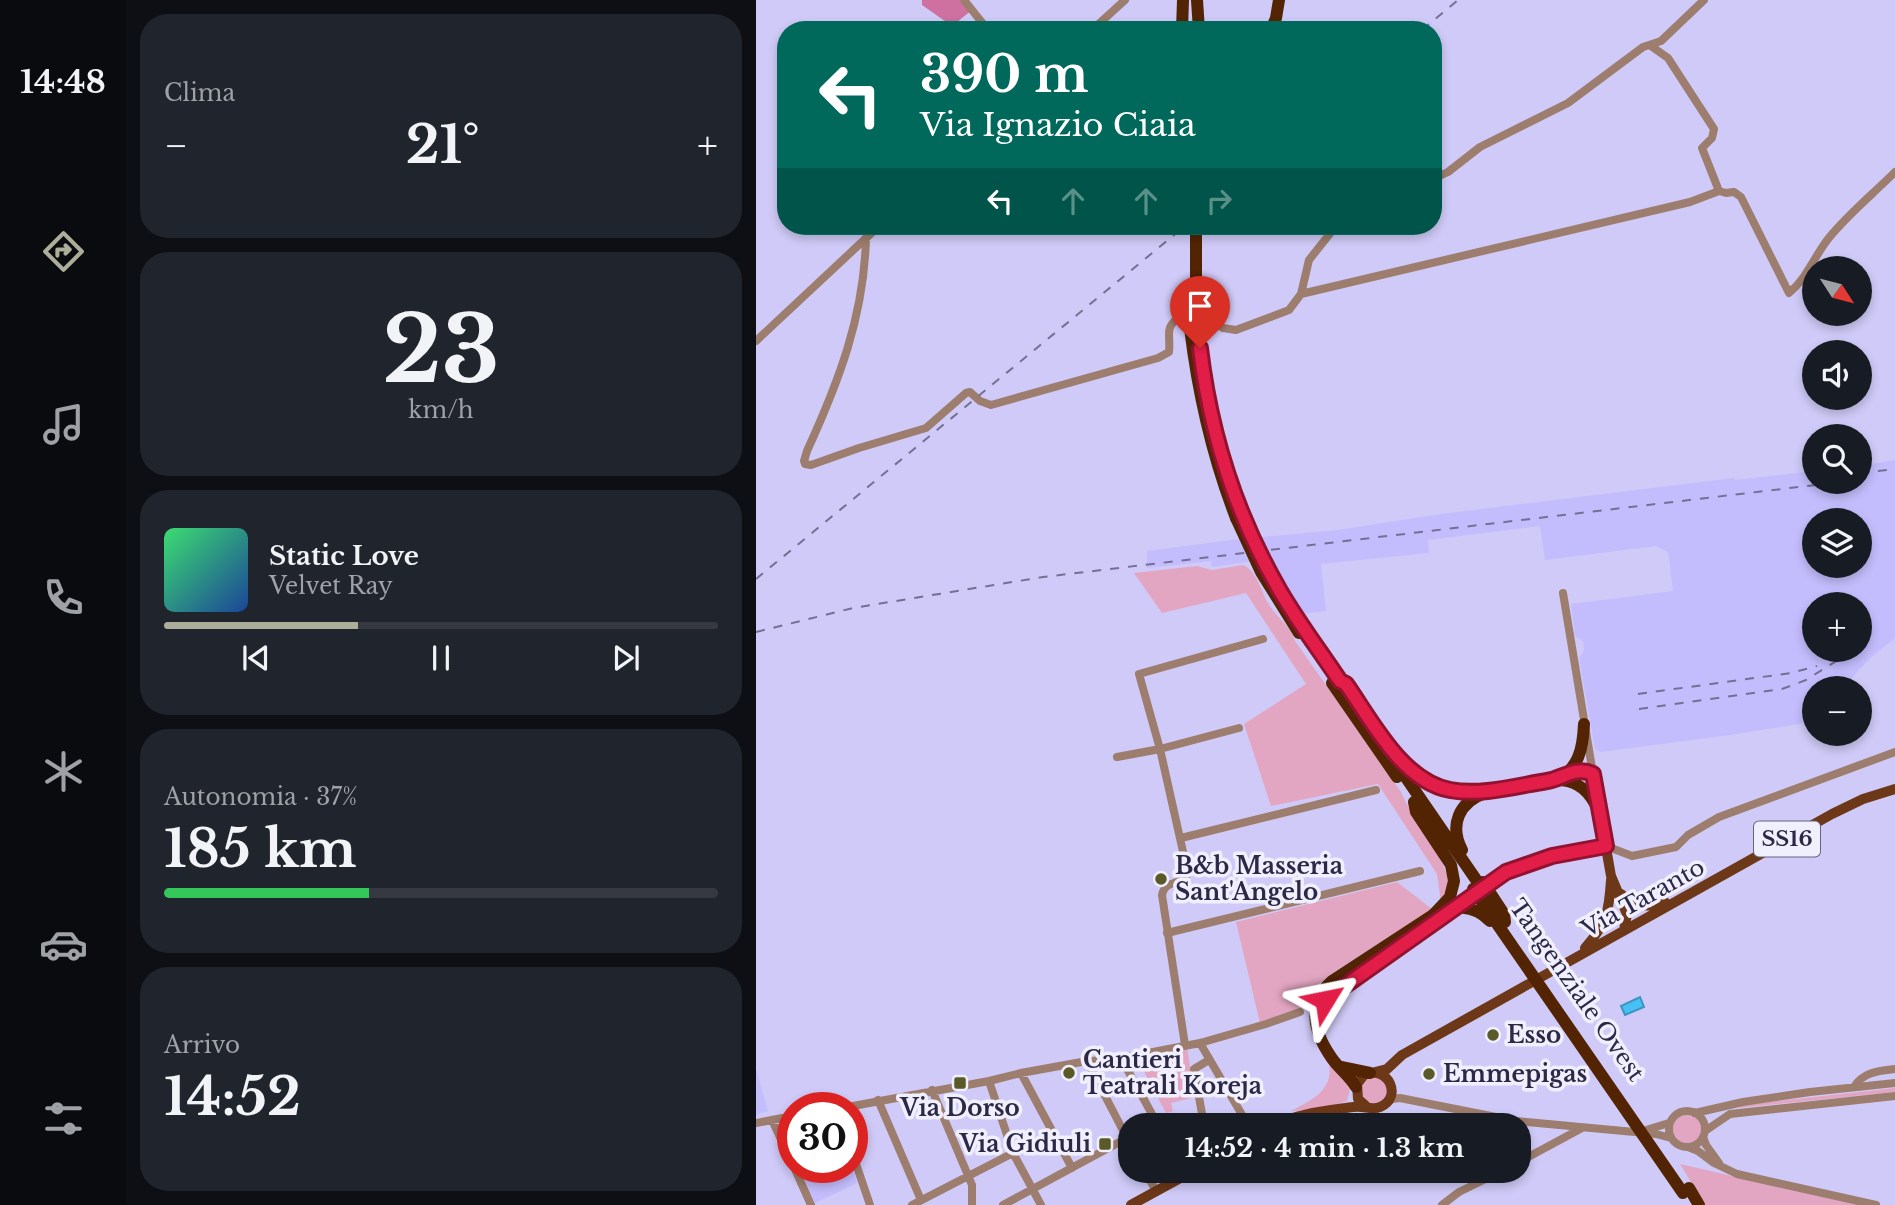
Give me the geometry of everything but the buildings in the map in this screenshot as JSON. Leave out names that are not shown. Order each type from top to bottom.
[{"type":"highway","points":[[1184,21],[1185,0]]},
{"type":"highway","points":[[1195,0],[1196,21]]},
{"type":"highway","points":[[1275,21],[1279,0]]},
{"type":"highway","name":"Tangenziale Ovest","points":[[1190,235],[1193,248]]},
{"type":"highway","name":"Tangenziale Ovest","points":[[1195,235],[1192,296],[1195,374],[1219,474],[1240,517],[1261,572],[1414,802],[1505,922],[1686,1191],[1690,1205]]},
{"type":"highway","name":"Tangenziale Ovest","points":[[1301,631],[1340,681],[1478,885],[1531,973],[1686,1191],[1699,1205]]},
{"type":"highway","points":[[1340,681],[1346,684],[1393,751],[1416,775],[1427,782],[1451,790],[1496,789],[1564,778],[1580,771],[1593,774]]},
{"type":"highway","points":[[1564,778],[1576,763],[1581,751],[1584,724]]},
{"type":"highway","points":[[1564,778],[1590,795],[1600,814]]},
{"type":"highway","points":[[1478,885],[1457,840],[1456,821],[1469,801],[1496,789]]},
{"type":"highway","points":[[1356,1089],[1325,1046],[1315,1020],[1316,1001],[1342,974],[1433,915],[1450,897],[1453,873],[1448,859],[1416,812],[1414,802]]},
{"type":"highway","points":[[1433,915],[1460,907],[1483,914],[1531,973]]},
{"type":"highway","points":[[1340,1067],[1372,1072]]},
{"type":"main road","points":[[1593,774],[1611,876],[1609,913],[1613,922],[1624,930],[1628,914],[1611,876]]},
{"type":"main road","name":"Via Taranto","points":[[1332,1111],[1348,1102],[1360,1078],[1387,1069],[1402,1055],[1832,814],[1863,799],[1895,789]]},
{"type":"main road","points":[[1617,890],[1633,903],[1647,907],[1683,898]]},
{"type":"main road","points":[[1578,957],[1593,940],[1609,913]]},
{"type":"main road","name":"Via Taranto","points":[[1387,1102],[1391,1096],[1390,1083],[1394,1067],[1415,1048]]},
{"type":"main road","points":[[1372,1072],[1382,1074],[1390,1083]]},
{"type":"main road","points":[[1356,1089],[1360,1102],[1367,1107]]},
{"type":"main road","points":[[1314,1113],[1353,1107],[1376,1108],[1387,1102]]},
{"type":"main road","points":[[1131,1205],[1170,1183]]},
{"type":"street","points":[[964,0],[981,21]]},
{"type":"street","points":[[1102,21],[1125,0]]},
{"type":"street","points":[[1442,174],[1456,167],[1480,147],[1568,103],[1643,47],[1661,41],[1704,0]]},
{"type":"street","points":[[1651,46],[1668,58],[1714,129],[1712,138],[1702,148],[1718,191]]},
{"type":"street","points":[[1301,294],[1690,202],[1718,191],[1738,193],[1789,293],[1802,280],[1833,233],[1895,172]]},
{"type":"street","points":[[756,341],[869,235]]},
{"type":"street","points":[[1204,314],[1223,328],[1236,330],[1289,310],[1301,294],[1306,267],[1329,235]]},
{"type":"street","points":[[866,238],[862,288],[850,345],[833,394],[807,451],[805,464],[811,465],[926,428],[966,393],[970,392],[980,401],[991,405],[1158,358],[1169,352],[1168,331],[1182,315]]},
{"type":"street","points":[[1563,593],[1593,774]]},
{"type":"street","points":[[1185,1045],[1162,895],[1168,884],[1185,879],[1188,874],[1160,749],[1139,674],[1263,639]]},
{"type":"street","points":[[1117,757],[1160,749],[1239,728]]},
{"type":"street","points":[[1325,1000],[1506,872],[1552,856],[1606,846],[1632,856],[1676,847],[1688,835],[1719,817],[1895,752]]},
{"type":"street","points":[[1181,838],[1376,790]]},
{"type":"street","points":[[1167,933],[1420,871]]},
{"type":"street","points":[[868,1102],[989,1082],[1087,1061],[1121,1058],[1200,1043],[1300,1012]]},
{"type":"street","points":[[1200,1043],[1241,1113]]},
{"type":"street","points":[[1121,1058],[1151,1113]]},
{"type":"street","points":[[1202,1113],[1194,1069],[1209,1060]]},
{"type":"street","points":[[1087,1061],[1118,1120]]},
{"type":"street","points":[[1854,1087],[1859,1080],[1874,1072],[1895,1069]]},
{"type":"street","points":[[1021,1073],[1072,1168]]},
{"type":"street","points":[[989,1082],[1013,1153],[1041,1205]]},
{"type":"street","points":[[1390,1083],[1402,1095],[1415,1101]]},
{"type":"street","points":[[1671,1138],[1672,1118],[1683,1111],[1695,1113],[1744,1102],[1895,1083]]},
{"type":"street","points":[[932,1090],[972,1185],[972,1205]]},
{"type":"street","points":[[1688,1147],[1694,1146],[1704,1134],[1730,1114],[1895,1096]]},
{"type":"street","points":[[1387,1102],[1396,1098],[1547,1125],[1656,1134],[1698,1151],[1737,1174],[1876,1205]]},
{"type":"street","points":[[878,1100],[921,1200]]},
{"type":"street","points":[[1695,1113],[1703,1120],[1706,1145],[1723,1168]]},
{"type":"street","points":[[756,1124],[777,1119]]},
{"type":"street","points":[[772,1120],[777,1131]]},
{"type":"street","points":[[1633,1133],[1670,1123]]},
{"type":"street","points":[[1547,1125],[1554,1131],[1554,1143]]},
{"type":"street","points":[[1531,1155],[1582,1128]]},
{"type":"street","points":[[1003,1205],[1118,1146]]},
{"type":"street","points":[[912,1205],[1013,1153]]},
{"type":"street","points":[[801,1183],[811,1205]]},
{"type":"street","points":[[863,1183],[870,1205]]},
{"type":"street","points":[[1152,1183],[1156,1191]]},
{"type":"street","points":[[1441,1205],[1477,1183]]},
{"type":"shaded area","points":[[922,0],[964,0],[972,10],[958,21],[945,21],[922,5]]},
{"type":"shaded area","points":[[1895,460],[1895,638],[1872,657],[1872,592],[1802,592],[1802,662],[1866,662],[1854,676],[1802,676],[1802,723],[1601,752],[1595,749],[1579,658],[1584,651],[1583,641],[1575,636],[1571,604],[1673,591],[1668,552],[1656,546],[1545,560],[1540,526],[1428,540],[1429,553],[1321,564],[1326,611],[1301,614],[1268,559],[1212,567],[1211,561],[1147,568],[1147,551],[1338,530],[1441,514],[1734,478],[1802,472],[1802,494],[1872,494],[1872,464]]},
{"type":"shaded area","points":[[1243,565],[1255,576],[1271,608],[1290,631],[1401,792],[1446,872],[1450,884],[1441,902],[1437,874],[1378,784],[1271,806],[1244,724],[1306,684],[1246,593],[1162,613],[1134,573],[1197,566],[1212,570]]},
{"type":"shaded area","points":[[1397,882],[1432,909],[1331,974],[1319,984],[1307,1006],[1260,1023],[1236,922]]},
{"type":"shaded area","points":[[1187,1048],[1195,1097],[1171,1103],[1173,1111],[1166,1113],[1137,1058]]},
{"type":"shaded area","points":[[1329,1063],[1351,1085],[1347,1101],[1327,1108],[1291,1111],[1314,1098],[1325,1087],[1330,1072]]},
{"type":"shaded area","points":[[756,1069],[768,1111],[756,1115]]},
{"type":"shaded area","points":[[1374,1077],[1383,1081],[1387,1090],[1383,1099],[1374,1103],[1365,1099],[1361,1090],[1365,1081]]},
{"type":"shaded area","points":[[1895,1088],[1895,1092],[1739,1108],[1741,1105]]},
{"type":"shaded area","points":[[1687,1115],[1697,1119],[1701,1129],[1697,1139],[1687,1143],[1677,1139],[1673,1129],[1677,1119]]},
{"type":"shaded area","points":[[1680,1164],[1859,1205],[1705,1205]]},
{"type":"shaded area","points":[[806,1183],[857,1183],[815,1203]]},
{"type":"water","points":[[1640,997],[1644,1007],[1625,1015],[1621,1006]]},
{"type":"railway","points":[[1433,21],[1458,0]]},
{"type":"railway","points":[[756,579],[1174,235]]},
{"type":"railway","points":[[1872,472],[1895,469]]},
{"type":"railway","points":[[756,632],[853,608],[1043,577],[1802,487]]},
{"type":"railway","points":[[1639,709],[1782,689],[1806,680],[1835,662]]},
{"type":"railway","points":[[1638,694],[1791,673],[1817,666]]},
{"type":"place","name":"B&b Masseria Sant'Angelo","points":[[1161,879]]},
{"type":"place","name":"Esso","points":[[1493,1035]]},
{"type":"place","name":"Cantieri Teatrali Koreja","points":[[1069,1073]]},
{"type":"place","name":"Emmepigas","points":[[1429,1074]]},
{"type":"place","name":"Via Dorso","points":[[960,1083]]},
{"type":"place","name":"Via Gidiuli","points":[[1105,1144]]},
{"type":"route","points":[[1200,348],[1215,433],[1243,516],[1258,550],[1304,629],[1340,681],[1346,684],[1407,767],[1427,782],[1439,787],[1475,791],[1555,780],[1574,771],[1593,774],[1606,846],[1552,856],[1506,872],[1325,1000]]}]
